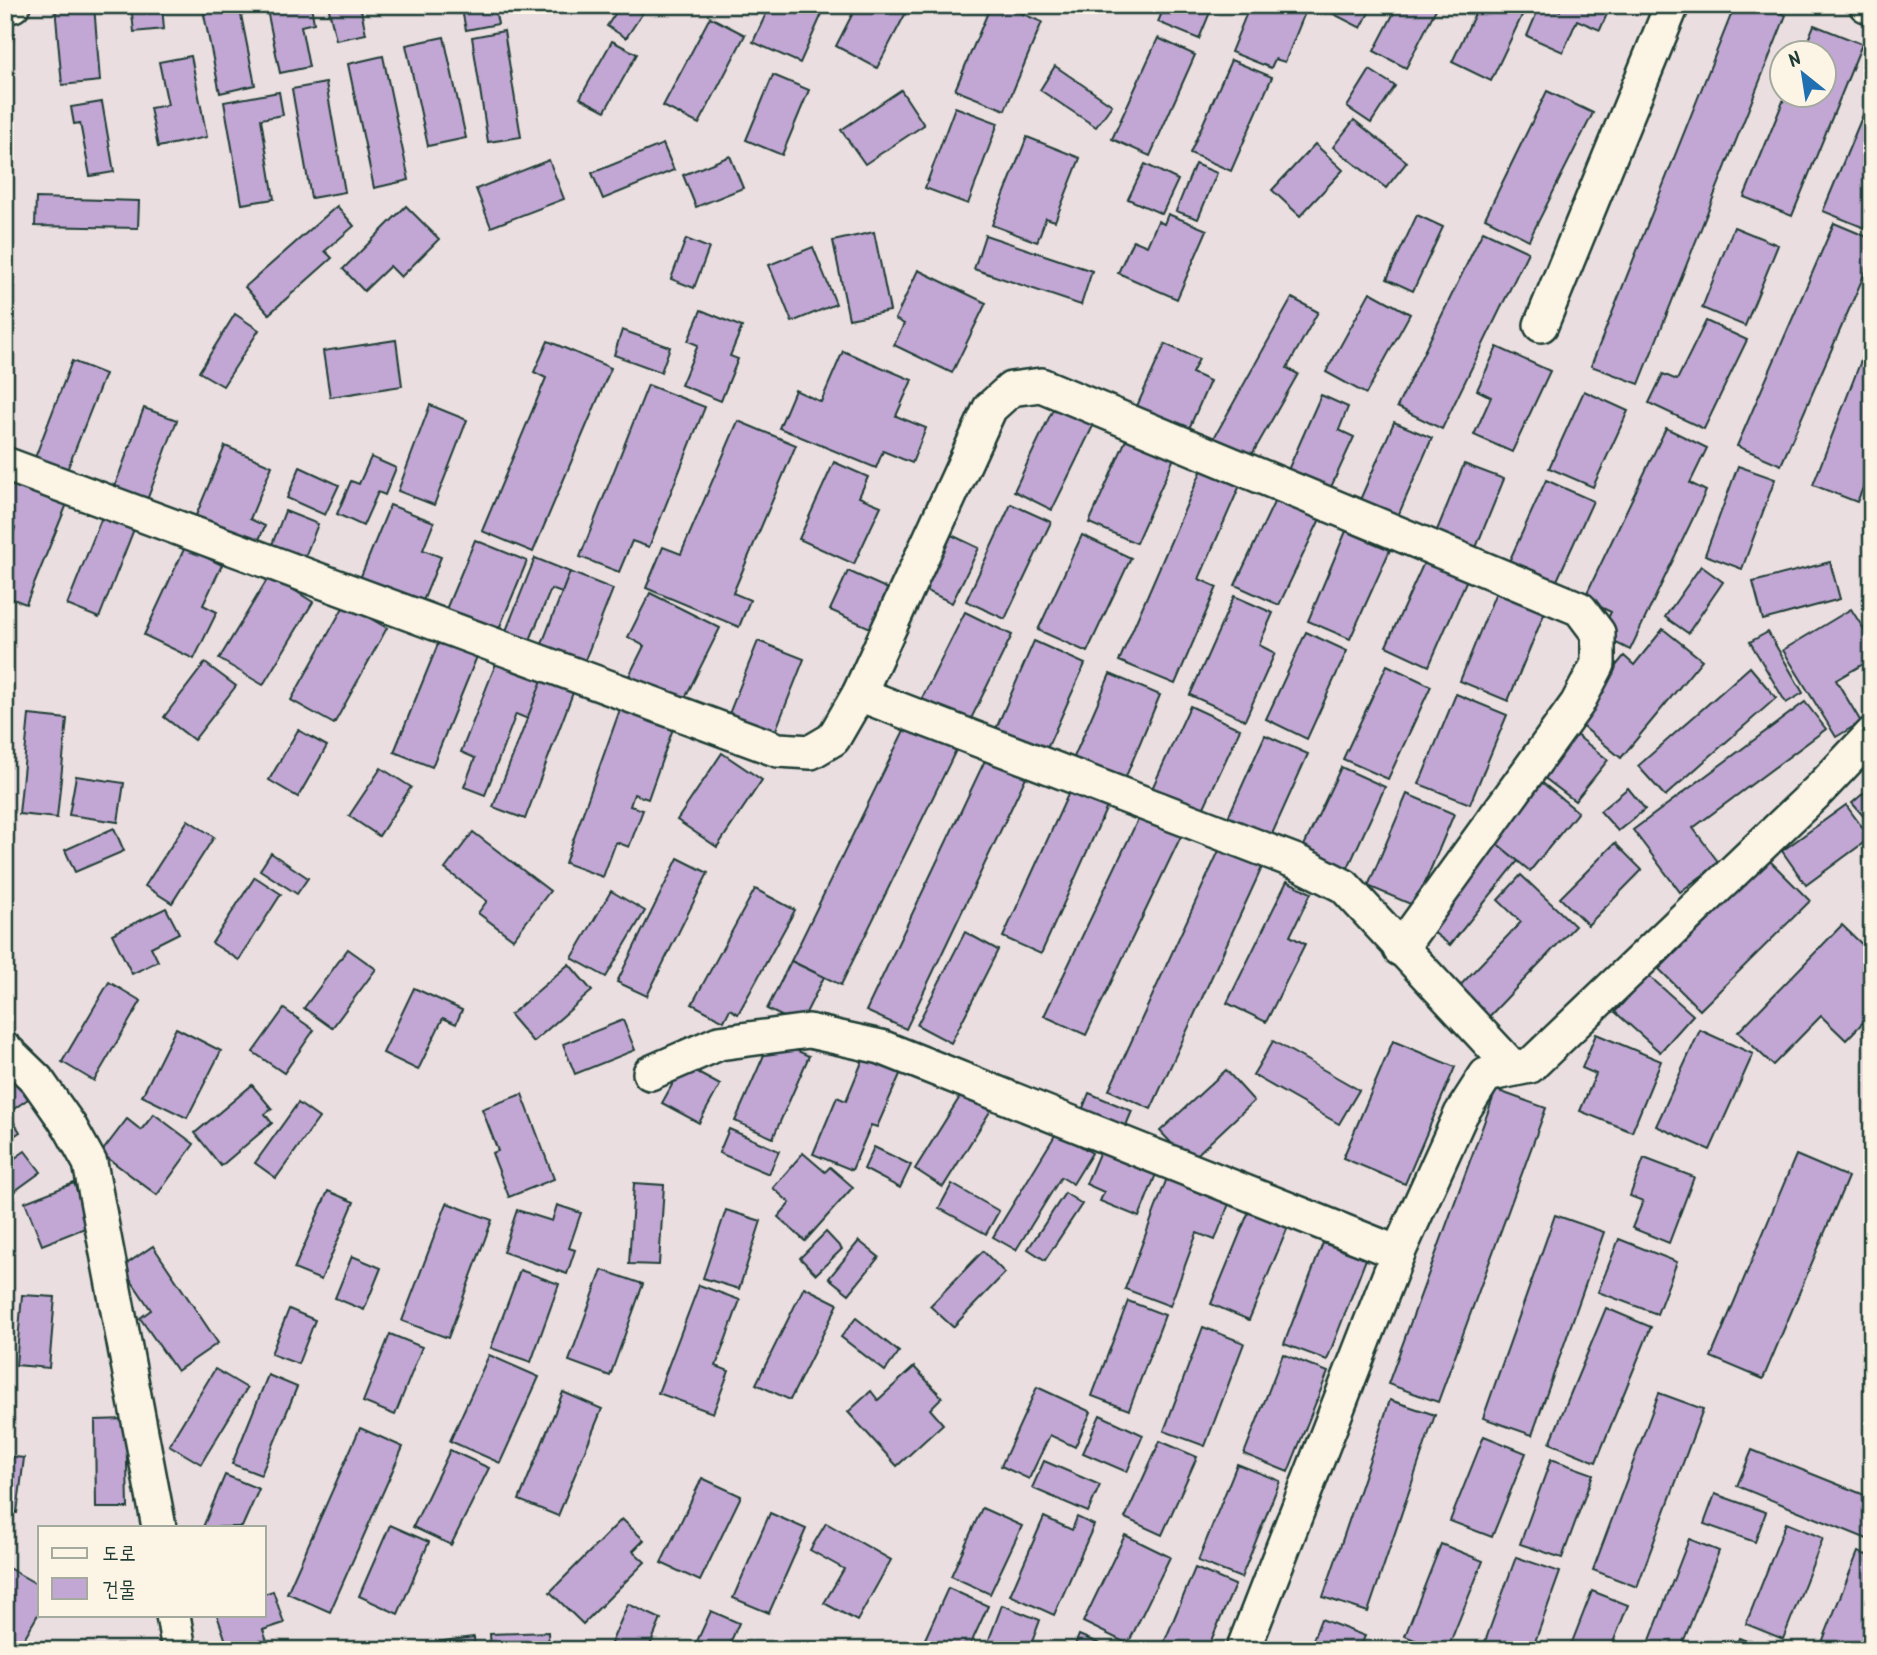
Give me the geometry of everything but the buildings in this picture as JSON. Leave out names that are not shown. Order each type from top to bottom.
[{"type":"street","points":[[5,7],[13,5]]},
{"type":"street","points":[[1541,325],[1672,5]]},
{"type":"street","points":[[1866,5],[1872,7]]},
{"type":"street","points":[[5,464],[778,750],[811,752],[833,739],[859,694],[990,408],[1011,389],[1041,385],[1580,609],[1598,633],[1598,664],[1583,694],[1400,948]]},
{"type":"street","points":[[859,694],[1297,862],[1344,886],[1514,1069]]},
{"type":"street","points":[[1243,1650],[1398,1253],[1461,1114],[1486,1076],[1530,1066],[1819,790],[1872,734]]},
{"type":"street","points":[[650,1073],[719,1043],[808,1031],[881,1047],[1398,1253]]},
{"type":"street","points":[[5,1049],[37,1080],[70,1127],[90,1163],[159,1526]]},
{"type":"street","points":[[173,1616],[179,1650]]}]
